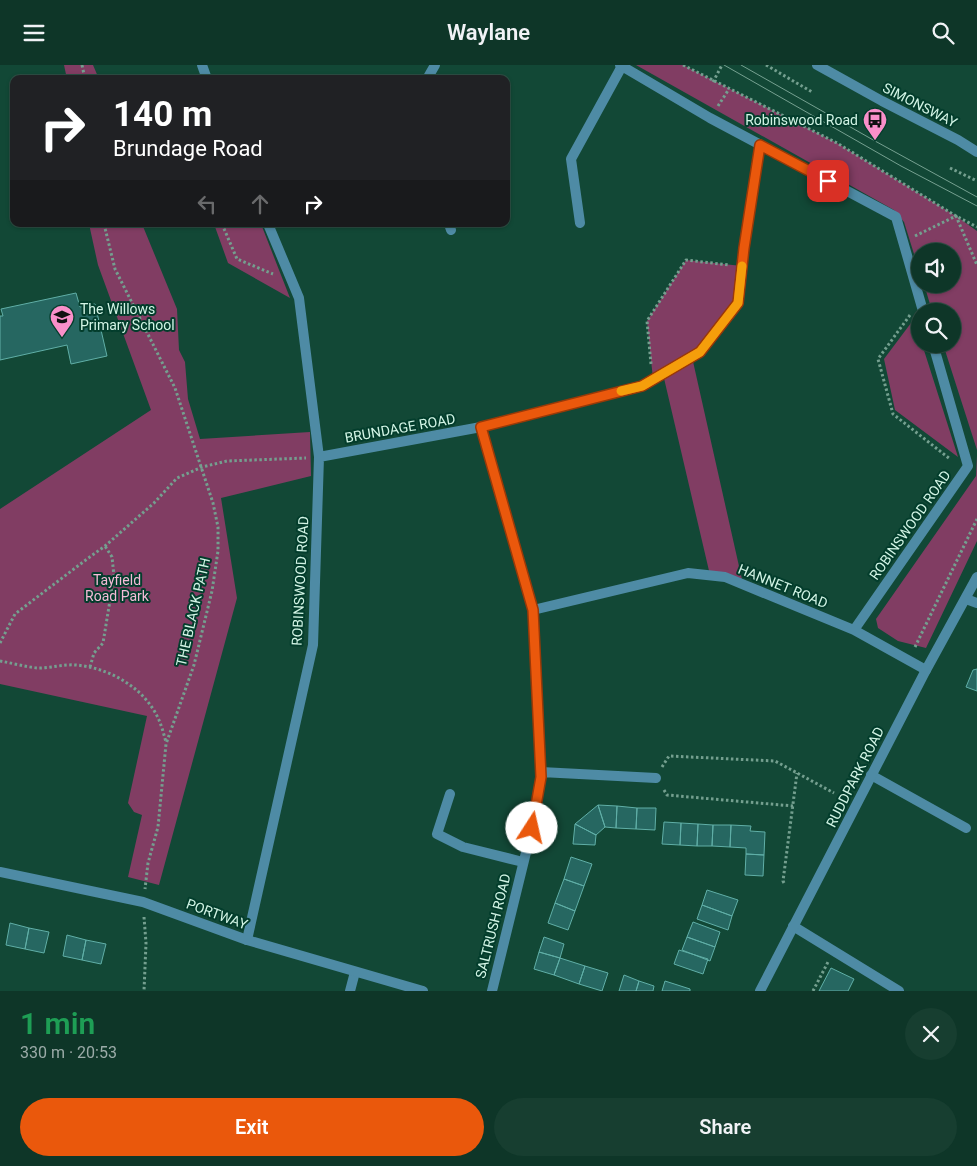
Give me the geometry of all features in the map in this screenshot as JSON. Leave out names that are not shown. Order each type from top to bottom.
[{"type":"street","points":[[580,223],[571,159],[621,65],[710,118],[896,217],[921,303]]},
{"type":"street","name":"SIMONSWAY","points":[[818,65],[977,152]]},
{"type":"street","name":"SIMONSWAY","points":[[958,140],[977,145]]},
{"type":"street","name":"BRUNDAGE ROAD","points":[[319,457],[481,427],[642,386],[700,352],[738,303],[760,145]]},
{"type":"street","name":"ROBINSWOOD ROAD","points":[[247,940],[312,645],[319,457],[299,298],[269,227]]},
{"type":"street","name":"ROBINSWOOD ROAD","points":[[854,630],[968,466],[935,353]]},
{"type":"street","name":"SALTRUSH ROAD","points":[[481,427],[533,610],[541,772],[532,828],[492,991]]},
{"type":"street","name":"HANNET ROAD","points":[[533,610],[688,573],[725,577],[854,630],[926,670]]},
{"type":"street","name":"RUDDPARK ROAD","points":[[760,991],[926,670],[977,577]]},
{"type":"street","points":[[966,599],[977,603]]},
{"type":"street","points":[[541,772],[656,778]]},
{"type":"street","points":[[871,775],[966,828]]},
{"type":"street","points":[[450,793],[437,835],[463,847],[523,862]]},
{"type":"street","name":"PORTWAY","points":[[0,872],[143,902],[247,940],[423,991]]},
{"type":"street","points":[[794,926],[899,991]]},
{"type":"street","points":[[350,991],[355,972]]},
{"type":"path","points":[[683,65],[837,143],[977,227]]},
{"type":"path","points":[[714,82],[722,65]]},
{"type":"path","points":[[766,65],[812,92]]},
{"type":"path","points":[[710,118],[729,89]]},
{"type":"path","points":[[950,168],[977,181]]},
{"type":"path","points":[[903,242],[956,216]]},
{"type":"path","points":[[956,216],[977,265]]},
{"type":"path","name":"THE BLACK PATH","points":[[105,227],[115,269],[175,388],[202,467],[218,527],[218,551],[212,591],[194,665],[166,745],[158,827],[148,863],[143,902],[146,943],[144,991]]},
{"type":"path","points":[[223,227],[237,259],[292,282]]},
{"type":"path","points":[[653,379],[646,321],[686,260],[742,266]]},
{"type":"path","points":[[911,314],[878,359],[893,414],[955,463],[968,466]]},
{"type":"path","points":[[0,643],[15,614],[105,546],[154,503],[177,478],[202,467],[228,461],[319,457]]},
{"type":"path","points":[[915,647],[977,519]]},
{"type":"path","points":[[90,667],[94,653],[103,643],[114,576],[112,557],[105,546]]},
{"type":"path","points":[[0,661],[37,668],[75,665],[90,667],[119,677],[136,690],[159,719],[166,745]]},
{"type":"path","points":[[793,806],[667,795],[656,778],[669,756],[775,761],[834,793]]},
{"type":"path","points":[[784,883],[797,773]]},
{"type":"path","points":[[813,991],[834,951]]},
{"type":"green space","points":[[64,65],[93,65],[97,75],[66,75]]},
{"type":"green space","points":[[636,65],[683,65],[837,143],[956,216],[977,231],[977,450],[946,353],[961,353],[961,303],[930,303],[927,293],[961,293],[961,243],[911,244],[904,222],[894,210]]},
{"type":"green space","name":"Tayfield Road Park","points":[[90,227],[143,227],[177,309],[179,350],[185,362],[188,399],[200,439],[310,432],[311,476],[221,498],[237,598],[159,885],[128,877],[142,815],[134,812],[128,803],[147,716],[0,684],[0,509],[151,410],[98,265]]},
{"type":"green space","points":[[215,227],[262,227],[290,298],[228,263]]},
{"type":"green space","points":[[686,260],[742,266],[738,303],[692,357],[743,584],[710,575],[663,374],[653,379],[647,321]]},
{"type":"green space","points":[[911,323],[911,353],[925,353],[958,457],[895,410],[884,359]]},
{"type":"green space","points":[[977,455],[977,541],[926,648],[898,641],[878,628],[876,619],[976,476]]},
{"type":"building","points":[[76,293],[80,307],[95,304],[107,356],[71,364],[67,345],[0,360],[0,316],[3,316],[1,309]]},
{"type":"building","points":[[977,669],[977,691],[966,687],[973,670]]},
{"type":"building","points":[[598,805],[617,806],[616,828],[605,827]]},
{"type":"building","points":[[598,805],[605,827],[596,835],[575,824]]},
{"type":"building","points":[[617,806],[637,808],[636,829],[616,828]]},
{"type":"building","points":[[637,808],[656,808],[655,830],[636,829]]},
{"type":"building","points":[[664,822],[681,823],[680,845],[662,844]]},
{"type":"building","points":[[681,823],[698,824],[697,846],[680,845]]},
{"type":"building","points":[[575,824],[596,835],[595,845],[573,844]]},
{"type":"building","points":[[698,824],[713,825],[712,846],[697,846]]},
{"type":"building","points":[[713,825],[731,825],[730,847],[712,846]]},
{"type":"building","points":[[731,825],[751,826],[750,831],[765,832],[764,855],[746,854],[746,848],[730,847]]},
{"type":"building","points":[[746,854],[764,855],[763,876],[745,875]]},
{"type":"building","points":[[571,857],[592,864],[584,886],[564,879]]},
{"type":"building","points":[[564,879],[584,886],[575,911],[555,903]]},
{"type":"building","points":[[707,890],[738,900],[732,916],[702,905]]},
{"type":"building","points":[[555,903],[575,911],[568,930],[548,923]]},
{"type":"building","points":[[702,905],[732,916],[728,930],[697,919]]},
{"type":"building","points":[[693,922],[720,932],[715,947],[687,937]]},
{"type":"building","points":[[10,923],[29,928],[25,949],[6,945]]},
{"type":"building","points":[[29,928],[49,932],[44,953],[25,949]]},
{"type":"building","points":[[67,935],[86,940],[82,960],[63,956]]},
{"type":"building","points":[[544,937],[564,944],[560,958],[539,952]]},
{"type":"building","points":[[687,937],[715,947],[710,961],[682,950]]},
{"type":"building","points":[[86,940],[106,944],[101,964],[82,960]]},
{"type":"building","points":[[679,950],[708,959],[703,974],[674,964]]},
{"type":"building","points":[[539,952],[560,958],[554,975],[534,969]]},
{"type":"building","points":[[560,958],[585,966],[579,984],[554,975]]},
{"type":"building","points":[[585,966],[608,973],[602,991],[579,984]]},
{"type":"building","points":[[831,968],[854,979],[848,991],[819,991]]},
{"type":"building","points":[[624,975],[639,981],[636,991],[619,991]]},
{"type":"building","points":[[639,981],[654,986],[653,991],[636,991]]},
{"type":"building","points":[[665,981],[690,989],[690,991],[662,991]]},
{"type":"tram line","points":[[724,65],[901,166],[977,206]]},
{"type":"tram line","points":[[741,65],[977,197]]},
{"type":"slow traffic","points":[[621,391],[642,386],[700,352],[738,303],[742,266]]},
{"type":"place","name":"Robinswood Road","points":[[875,141]]},
{"type":"place","name":"The Willows Primary School","points":[[62,338]]},
{"type":"route","points":[[532,828],[541,777],[533,610],[481,427],[642,386],[700,352],[738,303],[744,248],[760,145],[828,181]]}]
